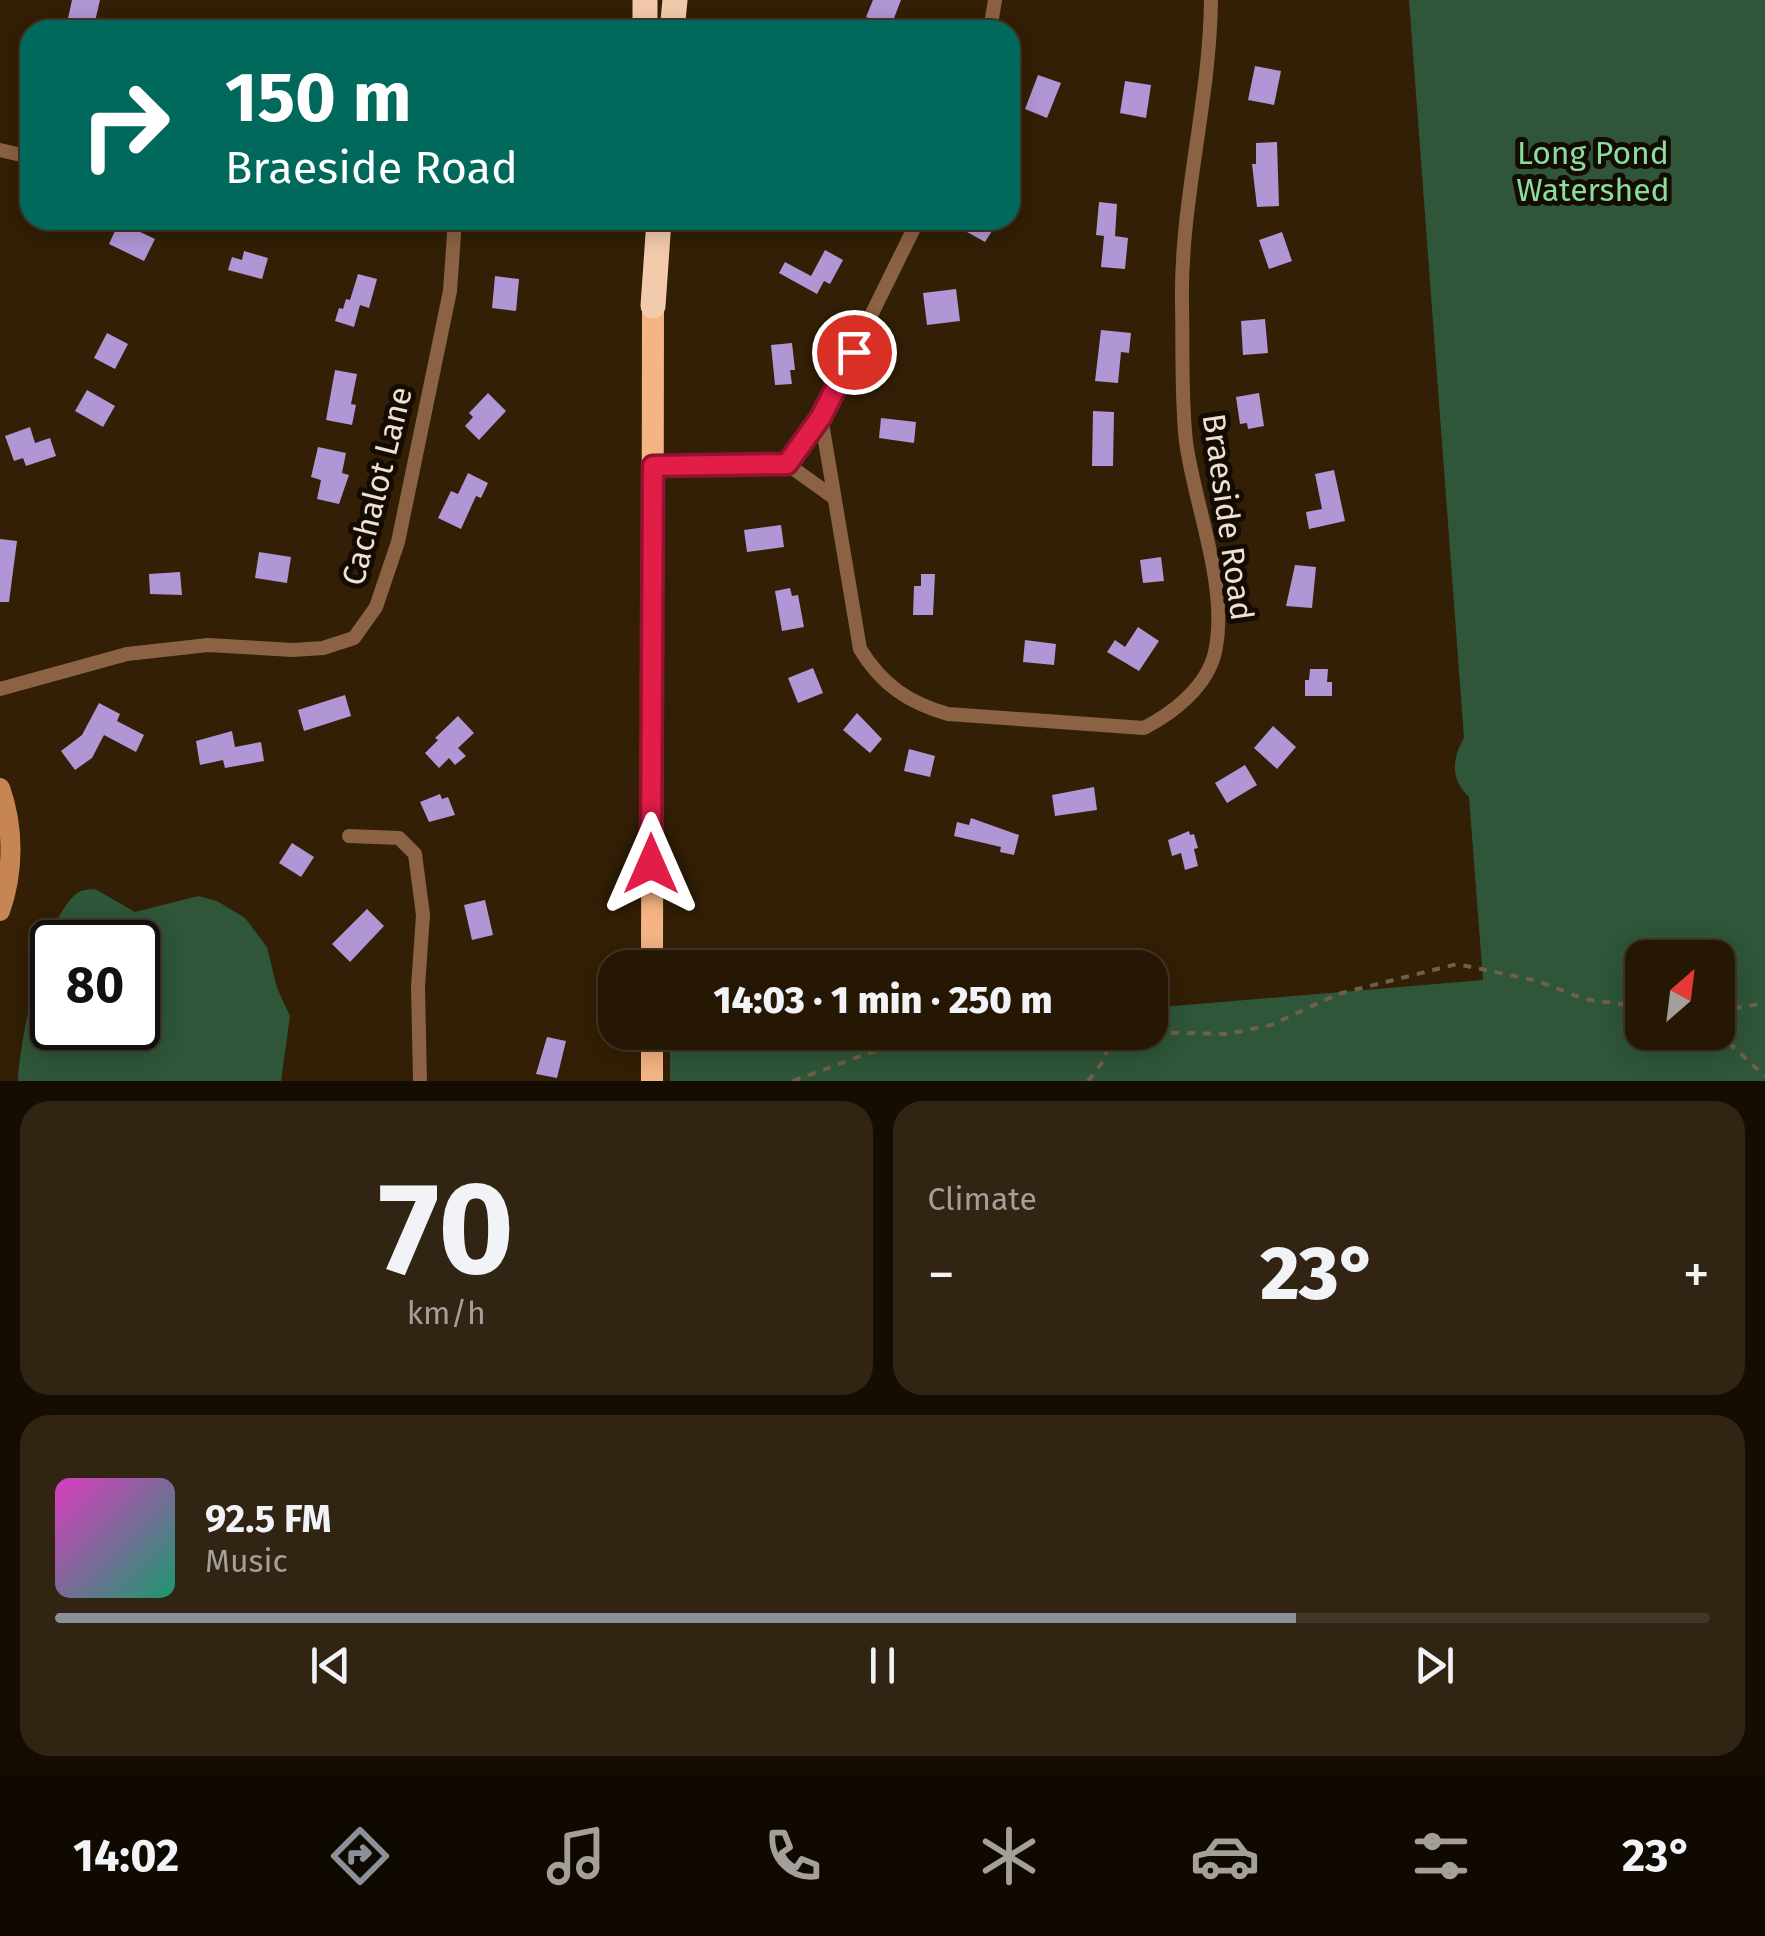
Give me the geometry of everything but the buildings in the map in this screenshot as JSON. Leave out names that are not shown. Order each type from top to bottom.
[{"type":"highway","points":[[649,230],[653,306],[652,950]]},
{"type":"highway","points":[[653,306],[658,230]]},
{"type":"highway","points":[[652,1050],[652,1081]]},
{"type":"main road","points":[[0,788],[10,832],[10,862],[0,911]]},
{"type":"street","name":"Braeside Road","points":[[821,417],[860,649],[873,671],[918,706],[948,714],[1128,729],[1144,728],[1161,719],[1189,696],[1214,657],[1218,632],[1217,599],[1186,440],[1182,298],[1211,0]]},
{"type":"street","name":"Cachalot Lane","points":[[0,688],[127,654],[208,645],[324,648],[354,638],[376,607],[398,542],[450,291],[453,230]]},
{"type":"street","points":[[787,464],[821,417],[913,230]]},
{"type":"street","points":[[653,466],[787,464],[834,497]]},
{"type":"street","points":[[349,836],[400,838],[415,854],[423,915],[418,986],[420,1081]]},
{"type":"path","points":[[1168,1033],[1228,1034],[1270,1025],[1338,994],[1457,964],[1538,981],[1584,999],[1625,1005]]},
{"type":"path","points":[[1735,1008],[1765,1003]]},
{"type":"path","points":[[1735,1048],[1765,1076]]},
{"type":"path","points":[[793,1081],[877,1050]]},
{"type":"path","points":[[1088,1081],[1107,1050]]},
{"type":"green space","name":"Long Pond Watershed","points":[[1409,0],[1765,0],[1765,1081],[670,1081],[670,1050],[1168,1050],[1168,1006],[1483,980],[1469,797],[1456,777],[1457,754],[1464,738]]},
{"type":"green space","points":[[95,889],[135,912],[198,896],[217,901],[245,918],[267,947],[277,988],[290,1016],[281,1081],[18,1081],[30,1006],[30,1050],[160,1050],[160,920],[57,920],[67,904],[85,890]]},
{"type":"route","points":[[651,864],[653,466],[787,464],[821,417],[854,352]]}]
